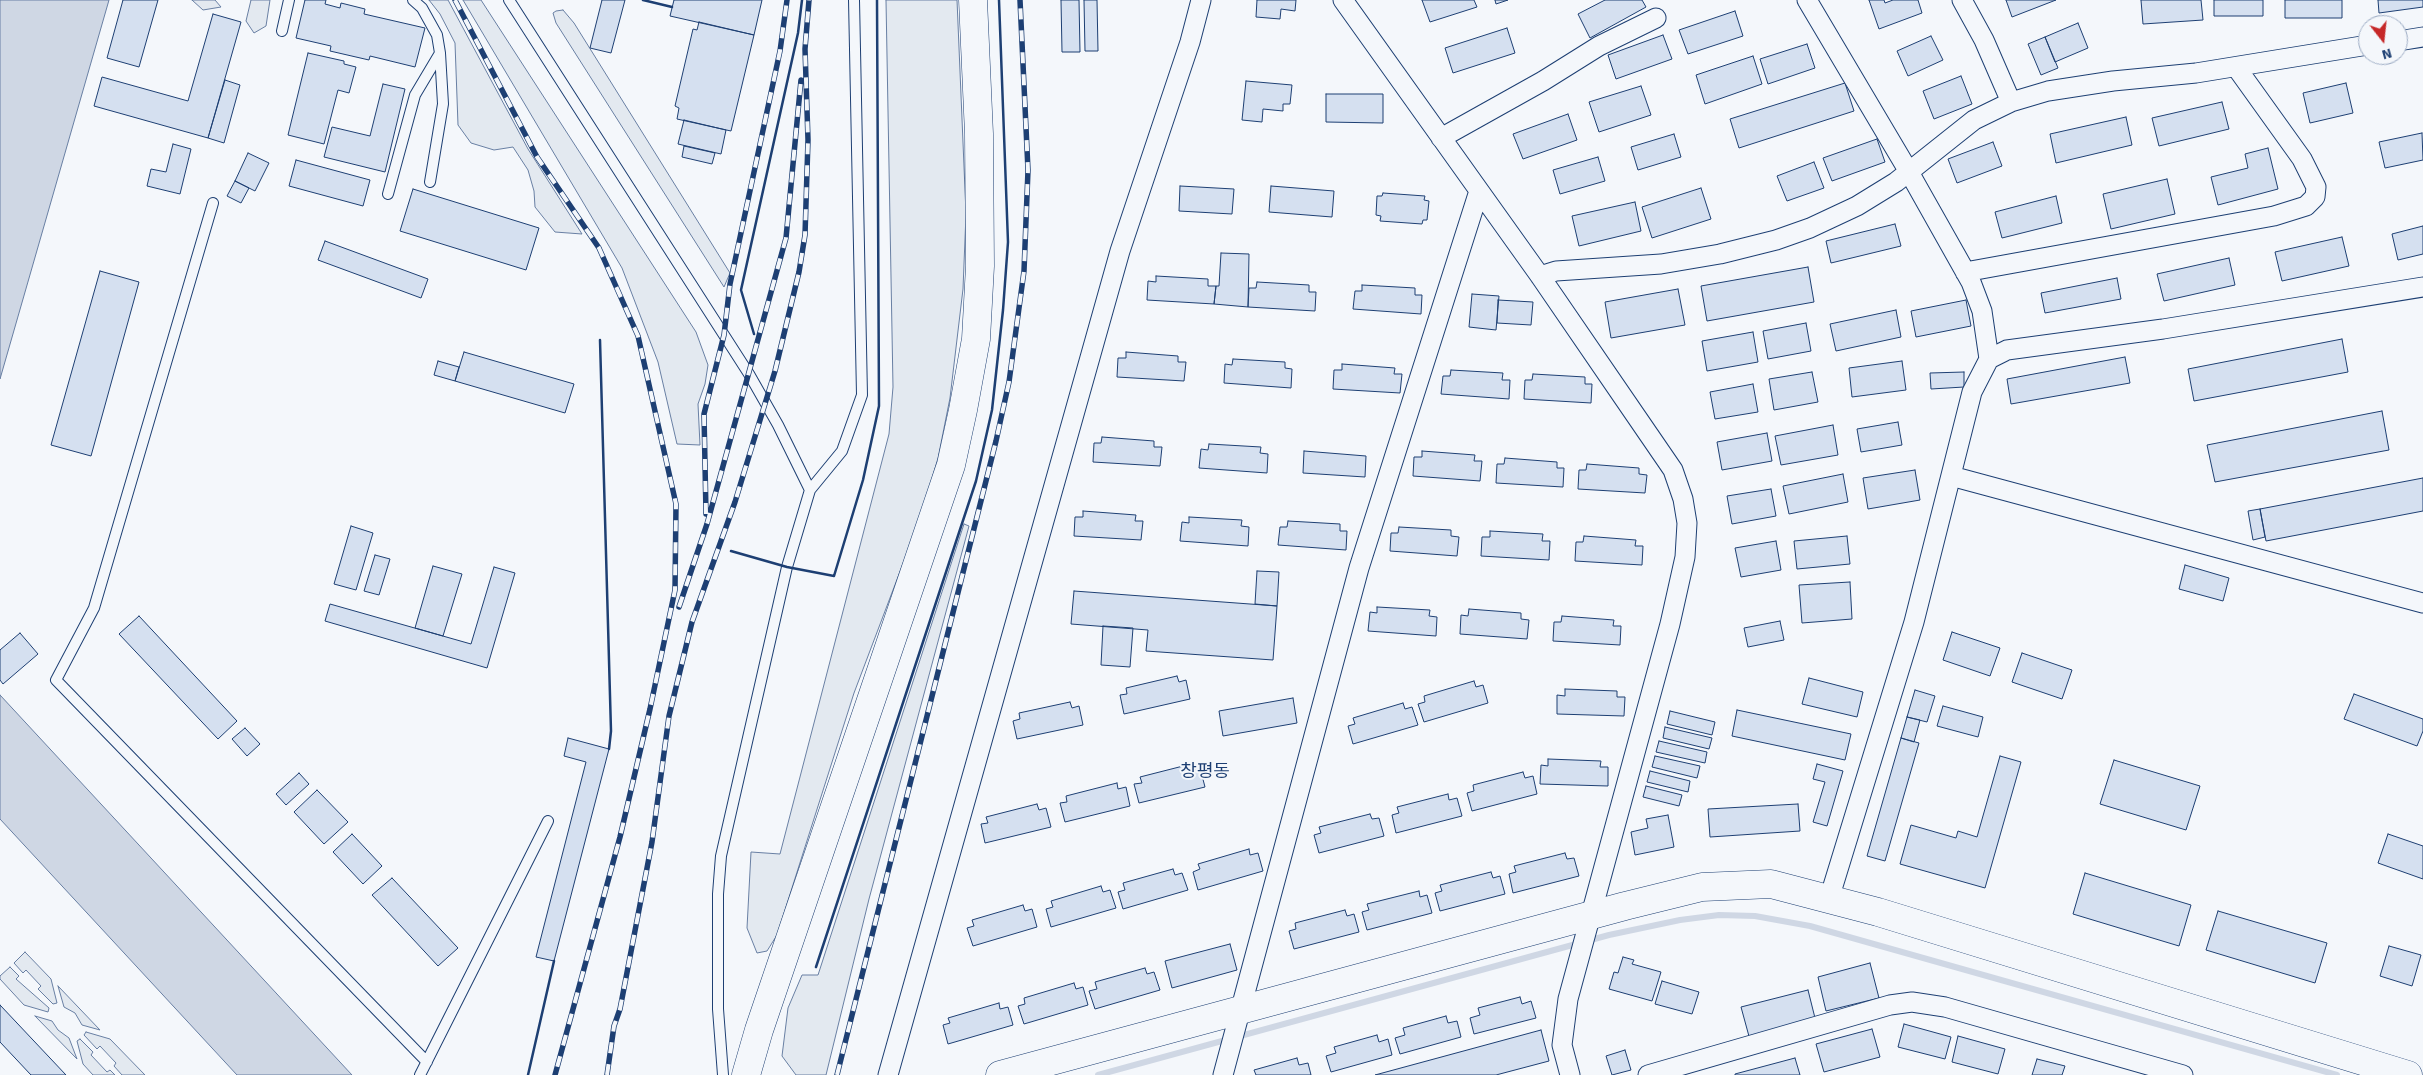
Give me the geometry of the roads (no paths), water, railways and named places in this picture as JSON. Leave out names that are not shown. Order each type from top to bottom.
[{"type":"main road","points":[[746,1075],[759,1030],[951,465],[963,410],[976,339],[980,266],[979,134],[973,0]]},
{"type":"main road","points":[[1000,1075],[1235,1031],[1586,935],[1702,886],[1772,884],[1888,915],[2408,1075]]},
{"type":"street","points":[[888,1075],[1120,251],[1190,42],[1201,0]]},
{"type":"street","points":[[1343,0],[1540,276],[1673,470],[1683,499],[1687,523],[1685,557],[1670,624],[1568,999],[1562,1045],[1570,1075]]},
{"type":"street","points":[[1807,0],[1909,172],[1964,272],[1982,311],[1989,359],[1972,392],[1914,622],[1829,899]]},
{"type":"street","points":[[1962,0],[1984,40],[2011,102]]},
{"type":"street","points":[[1441,138],[1599,46],[1656,18]]},
{"type":"street","points":[[2408,39],[2423,37]]},
{"type":"street","points":[[1540,276],[1556,271],[1661,264],[1720,254],[1776,240],[1810,228],[1857,206],[1909,172],[1974,120],[2011,102],[2048,91],[2236,67],[2358,48]]},
{"type":"street","points":[[1964,272],[2274,216],[2306,206],[2315,198],[2316,187],[2302,159],[2236,67]]},
{"type":"street","points":[[1223,1075],[1359,568],[1479,191]]},
{"type":"street","points":[[1989,359],[2007,350],[2163,329],[2423,287]]},
{"type":"street","points":[[1951,476],[2423,603]]},
{"type":"street","points":[[1648,1075],[1890,1005],[1912,1002],[1945,1008],[2183,1075]]},
{"type":"lane","points":[[282,31],[289,0]]},
{"type":"lane","points":[[413,0],[422,8],[436,35],[440,53],[443,104],[430,182]]},
{"type":"lane","points":[[509,0],[749,374],[778,425],[810,490]]},
{"type":"lane","points":[[723,1075],[718,1009],[718,894],[721,856],[787,567],[810,490],[842,451],[862,395],[854,0]]},
{"type":"lane","points":[[388,194],[415,95],[440,53]]},
{"type":"lane","points":[[213,203],[94,608],[56,680],[427,1062]]},
{"type":"lane","points":[[420,1075],[548,821]]},
{"type":"waterway","points":[[1098,1075],[1609,935],[1680,920],[1719,915],[1755,916],[1810,926],[2337,1075]]},
{"type":"railway","points":[[455,0],[537,157],[599,248],[638,336],[676,504],[675,590],[650,709],[620,837],[555,1075]]},
{"type":"railway","points":[[706,514],[704,414],[724,335],[730,284],[780,51],[787,0]]},
{"type":"railway","points":[[607,1075],[614,1026],[620,1009],[652,842],[669,716],[692,622],[735,502],[775,371],[799,272],[805,235],[808,140],[805,49],[809,0]]},
{"type":"railway","points":[[837,1075],[996,441],[1009,382],[1024,271],[1028,170],[1020,0]]},
{"type":"railway","points":[[679,607],[707,524],[786,238],[801,80]]},
{"type":"district","name":"창평동","points":[[1205,772]]}]
